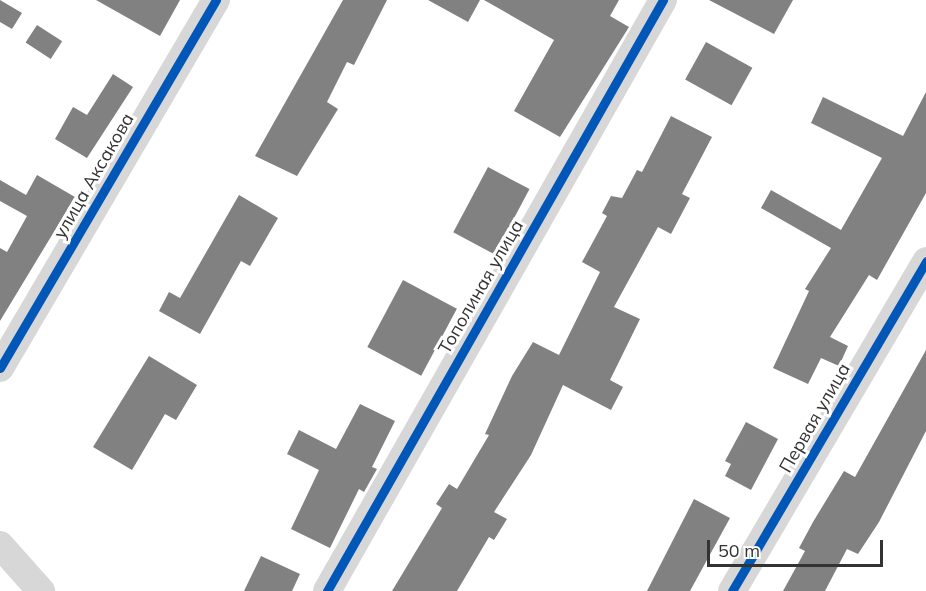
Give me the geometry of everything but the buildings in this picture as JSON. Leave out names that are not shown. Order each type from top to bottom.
[{"type":"street","name":"улица Аксакова","points":[[0,368],[216,0]]},
{"type":"street","name":"Тополиная улица","points":[[327,591],[663,0]]},
{"type":"street","name":"Первая улица","points":[[732,591],[926,261]]},
{"type":"street","points":[[0,545],[41,591]]},
{"type":"cycle path","points":[[0,368],[216,0]]},
{"type":"cycle path","points":[[327,591],[663,0]]},
{"type":"cycle path","points":[[732,591],[926,261]]}]
